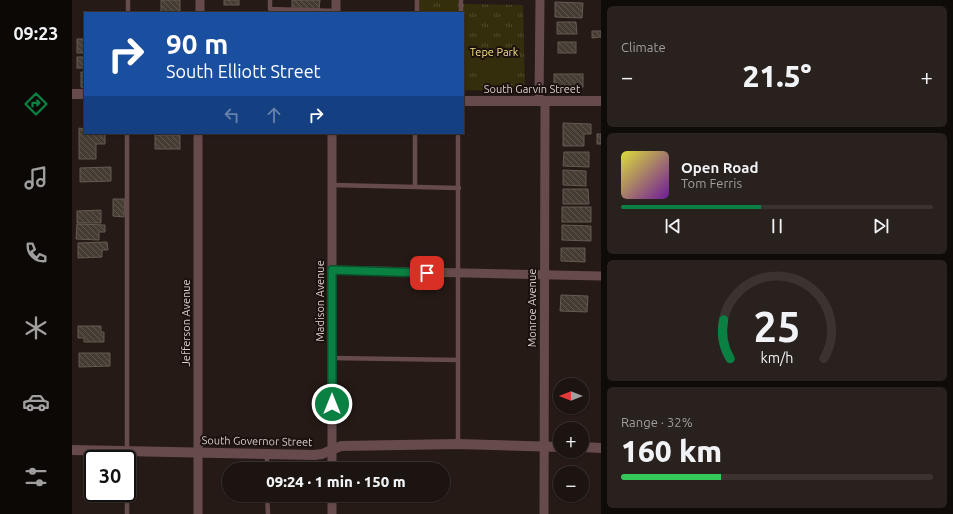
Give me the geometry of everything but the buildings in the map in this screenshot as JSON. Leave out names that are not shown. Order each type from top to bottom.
[{"type":"street","points":[[200,0],[200,12]]},
{"type":"street","points":[[336,0],[336,12]]},
{"type":"street","name":"Monroe Avenue","points":[[540,0],[544,275],[544,514]]},
{"type":"street","points":[[72,94],[84,94]]},
{"type":"street","name":"South Garvin Street","points":[[464,101],[601,101]]},
{"type":"street","name":"Jefferson Avenue","points":[[198,134],[198,514]]},
{"type":"street","name":"Madison Avenue","points":[[332,134],[332,462]]},
{"type":"street","points":[[332,270],[601,276]]},
{"type":"street","name":"South Governor Street","points":[[136,451],[322,454],[341,446],[458,444],[553,447]]},
{"type":"street","points":[[589,447],[601,448]]},
{"type":"street","name":"South Governor Street","points":[[72,450],[84,450]]},
{"type":"street","points":[[332,502],[332,514]]},
{"type":"lane","points":[[128,0],[128,12]]},
{"type":"lane","points":[[270,0],[270,9],[336,12]]},
{"type":"lane","points":[[417,0],[417,12]]},
{"type":"lane","points":[[461,0],[461,12]]},
{"type":"lane","points":[[127,134],[127,450]]},
{"type":"lane","points":[[415,134],[415,186]]},
{"type":"lane","points":[[458,134],[458,444]]},
{"type":"lane","points":[[332,185],[459,188]]},
{"type":"lane","points":[[332,358],[458,360]]},
{"type":"lane","points":[[267,454],[267,462]]},
{"type":"lane","points":[[127,502],[127,514]]},
{"type":"lane","points":[[268,502],[268,514]]},
{"type":"green space","name":"Tepe Park","points":[[417,0],[460,0],[460,4],[523,5],[525,91],[464,90],[464,12],[417,12]]},
{"type":"green space","points":[[476,59],[516,60],[516,82],[477,83]]},
{"type":"route","points":[[332,404],[332,270],[427,273]]}]
